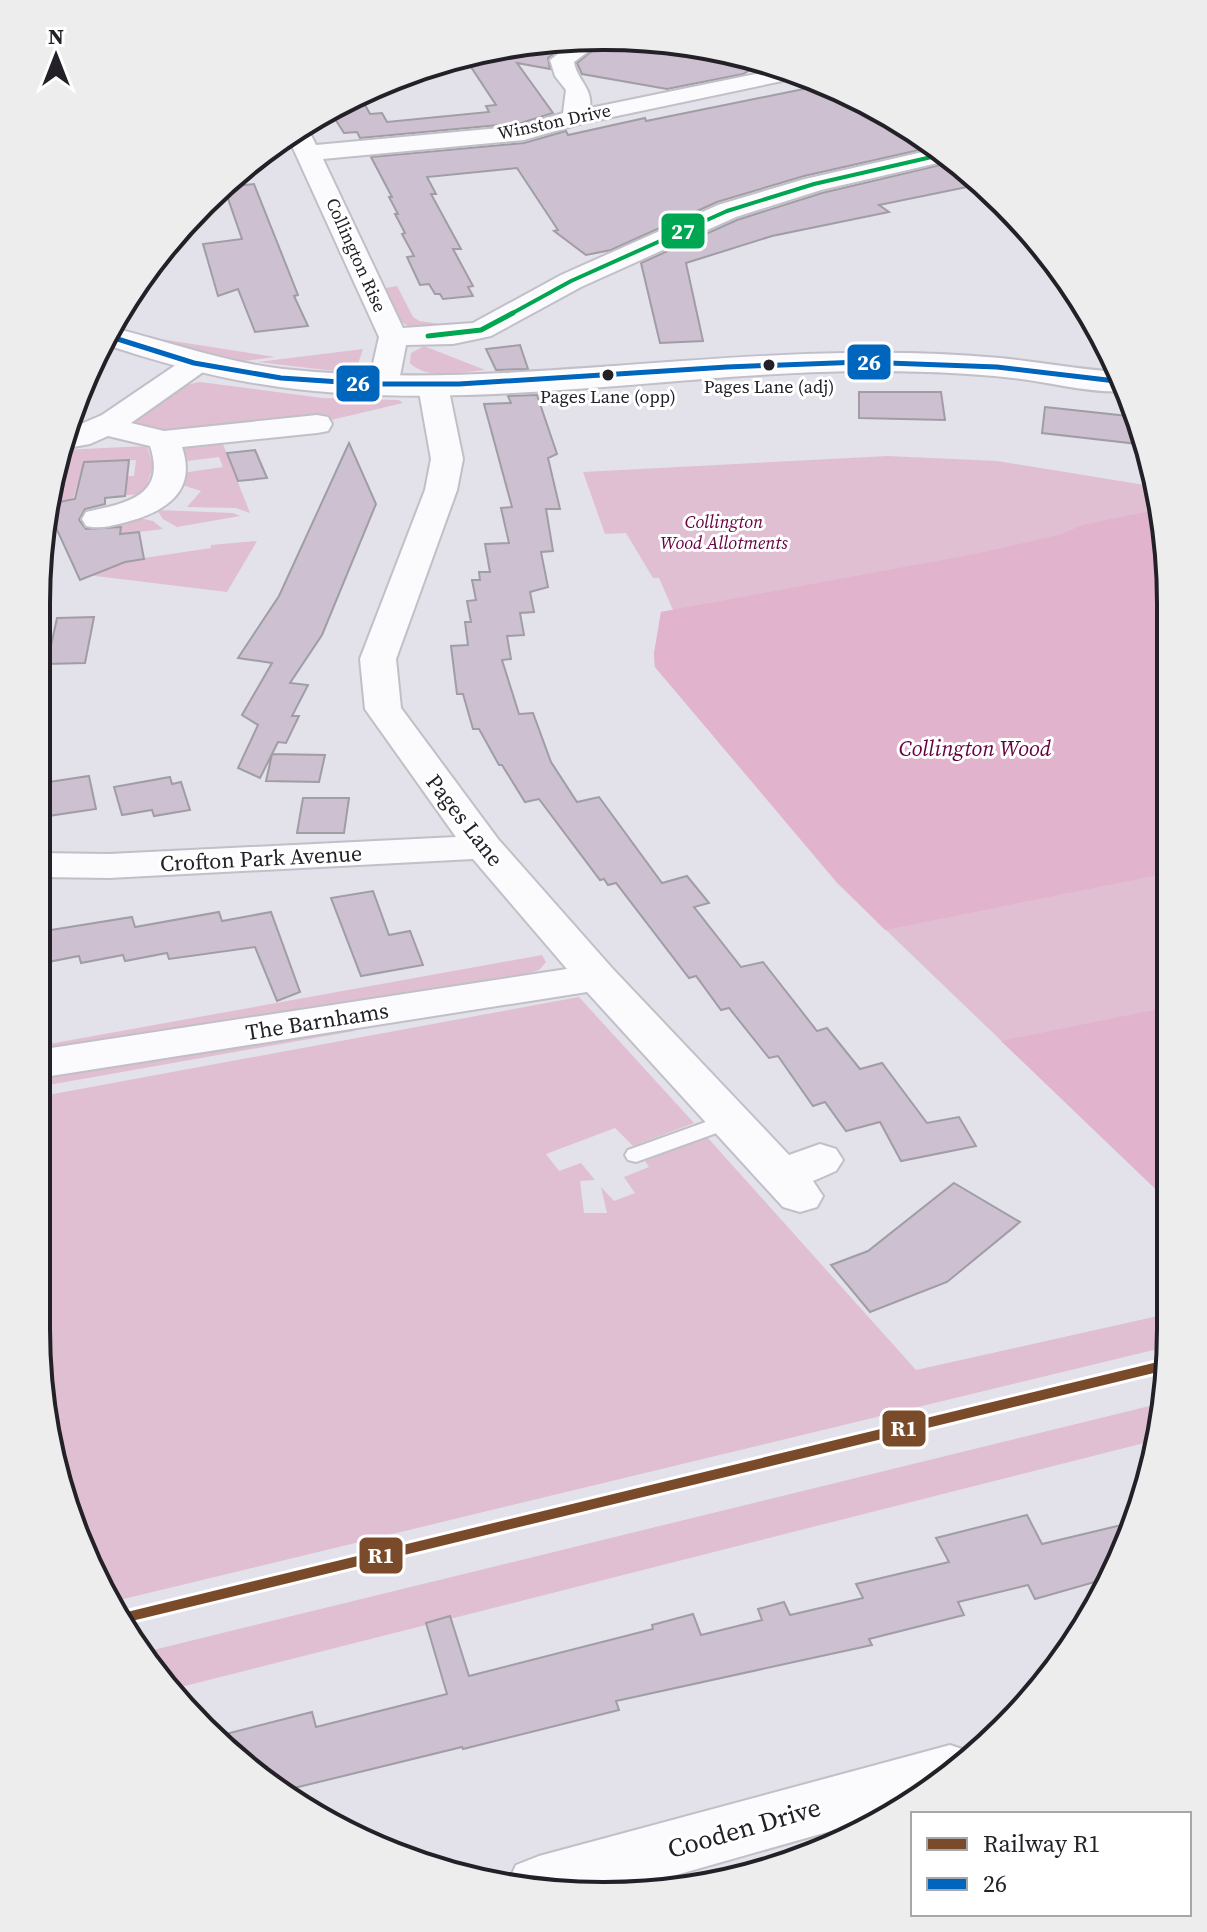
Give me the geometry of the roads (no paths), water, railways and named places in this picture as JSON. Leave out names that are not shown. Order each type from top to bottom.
[{"type":"street","points":[[574,118],[580,103],[579,90],[562,70],[562,60],[576,51]]},
{"type":"street","name":"Winston Drive","points":[[310,153],[524,133],[574,118],[775,77]]},
{"type":"street","points":[[579,90],[614,98],[653,101]]},
{"type":"street","name":"Collington Rise","points":[[302,139],[393,337],[383,386]]},
{"type":"street","points":[[393,337],[453,335],[481,330],[584,275],[727,211],[814,184],[931,157]]},
{"type":"street","points":[[118,339],[196,364],[286,380],[383,386],[433,386],[816,363],[939,363],[1110,381]]},
{"type":"street","points":[[75,440],[104,426],[196,364]]},
{"type":"street","name":"Pages Lane","points":[[433,386],[447,459],[441,490],[378,659],[383,709],[484,847],[597,977],[728,1121],[800,1177]]},
{"type":"street","points":[[104,426],[164,440],[317,424]]},
{"type":"street","points":[[96,515],[136,510],[153,502],[163,490],[171,467],[164,440]]},
{"type":"street","name":"Crofton Park Avenue","points":[[50,865],[109,866],[484,847]]},
{"type":"street","name":"The Barnhams","points":[[50,1062],[597,977]]},
{"type":"street","name":"Cooden Drive","points":[[557,1880],[927,1777]]},
{"type":"lane","points":[[636,1155],[728,1121]]},
{"type":"rail line","name":"R1","points":[[131,1616],[1156,1367]]},
{"type":"place","name":"Pages Lane (adj)","points":[[769,365]]},
{"type":"place","name":"Pages Lane (opp)","points":[[608,375]]},
{"type":"park label","name":"Collington Wood Allotments","points":[[724,532]]},
{"type":"park label","name":"Collington Wood","points":[[975,748]]}]
